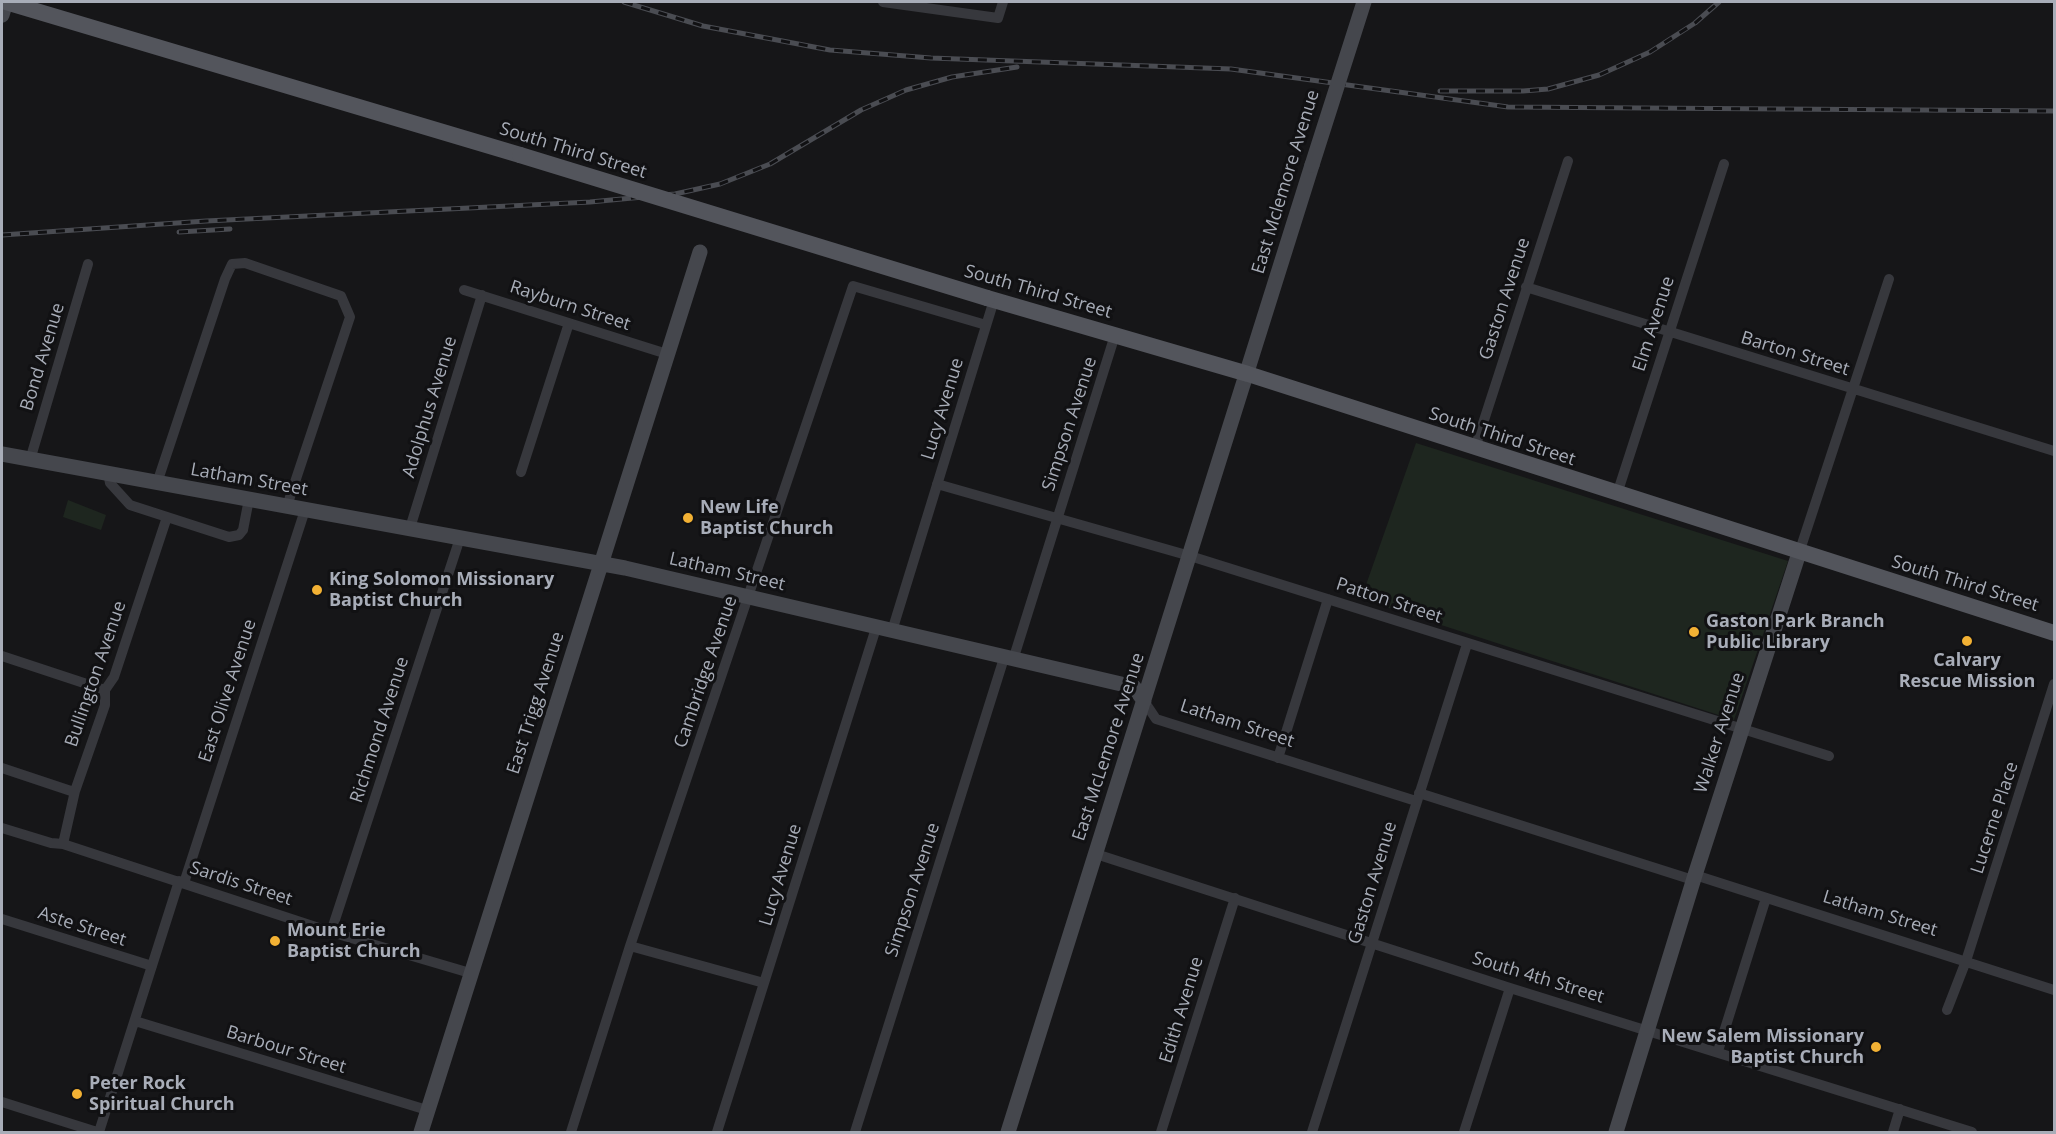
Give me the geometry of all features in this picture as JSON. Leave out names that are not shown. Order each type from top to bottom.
[{"type":"main road","name":"South Third Street","points":[[6,2],[520,155],[991,299],[1248,374],[1799,553],[2055,633]]},
{"type":"street","points":[[2,15],[6,2]]},
{"type":"street","points":[[883,2],[998,18],[1003,2]]},
{"type":"street","name":"East Mclemore Avenue","points":[[1248,374],[1364,2]]},
{"type":"street","name":"Gaston Avenue","points":[[1475,448],[1568,161]]},
{"type":"street","name":"Elm Avenue","points":[[1617,494],[1724,164]]},
{"type":"street","name":"East Trigg Avenue","points":[[421,1132],[700,252]]},
{"type":"street","points":[[157,483],[232,264],[245,263],[341,296],[350,317],[287,506]]},
{"type":"street","name":"Bond Avenue","points":[[30,460],[88,264]]},
{"type":"street","name":"Walker Avenue","points":[[1616,1132],[1694,877],[1889,279]]},
{"type":"street","name":"Cambridge Avenue","points":[[571,1132],[630,946],[854,286],[986,326]]},
{"type":"street","name":"Barton Street","points":[[1526,287],[2055,451]]},
{"type":"street","name":"Rayburn Street","points":[[464,290],[667,354]]},
{"type":"street","name":"Adolphus Avenue","points":[[410,528],[482,295]]},
{"type":"street","name":"Lucy Avenue","points":[[892,631],[986,326],[991,299]]},
{"type":"street","points":[[521,472],[569,323]]},
{"type":"street","name":"Simpson Avenue","points":[[855,1132],[1057,519],[1115,334]]},
{"type":"street","name":"East McLemore Avenue","points":[[1008,1132],[1248,374]]},
{"type":"street","name":"Latham Street","points":[[2,454],[601,564],[1134,687],[1156,719],[1278,758],[1766,898],[2055,990]]},
{"type":"street","points":[[108,473],[110,483],[130,505],[234,537],[243,530],[249,499]]},
{"type":"street","name":"Patton Street","points":[[937,484],[1190,556],[1829,756]]},
{"type":"street","name":"East Olive Avenue","points":[[98,1132],[304,510]]},
{"type":"street","name":"Bullington Avenue","points":[[63,844],[74,792],[105,705],[105,690],[114,677],[167,517]]},
{"type":"street","name":"Richmond Avenue","points":[[331,932],[460,538]]},
{"type":"street","points":[[1278,758],[1328,599]]},
{"type":"street","name":"Lucy Avenue","points":[[717,1132],[876,627]]},
{"type":"street","name":"Gaston Avenue","points":[[1312,1132],[1467,644]]},
{"type":"street","points":[[2,656],[105,690]]},
{"type":"street","name":"Lucerne Place","points":[[1947,1010],[1966,961],[2055,684]]},
{"type":"street","points":[[2,768],[74,792]]},
{"type":"street","name":"Sardis Street","points":[[2,828],[51,843],[63,844],[331,932],[470,974]]},
{"type":"street","name":"South 4th Street","points":[[1095,854],[1510,988],[1972,1132]]},
{"type":"street","name":"Edith Avenue","points":[[1161,1132],[1235,898]]},
{"type":"street","points":[[1718,1051],[1766,898]]},
{"type":"street","name":"Aste Street","points":[[2,919],[152,966]]},
{"type":"street","points":[[630,946],[764,983]]},
{"type":"street","points":[[1464,1132],[1510,988]]},
{"type":"street","name":"Barbour Street","points":[[135,1021],[427,1110]]},
{"type":"street","points":[[2,1102],[98,1132]]},
{"type":"street","points":[[1893,1132],[1900,1109]]},
{"type":"shaded area","points":[[1416,443],[1788,561],[1734,720],[1361,599]]},
{"type":"shaded area","points":[[68,500],[106,515],[101,530],[63,517]]},
{"type":"railway","points":[[624,2],[703,26],[830,50],[931,58],[1231,69],[1508,107],[2054,111]]},
{"type":"railway","points":[[1440,91],[1548,89],[1599,75],[1650,52],[1695,23],[1719,2]]},
{"type":"railway","points":[[2,235],[206,221],[590,202],[675,194],[720,184],[770,164],[861,110],[906,90],[952,77],[1017,67]]},
{"type":"railway","points":[[179,232],[230,229]]},
{"type":"place","name":"New Life Baptist Church","points":[[688,518]]},
{"type":"place","name":"King Solomon Missionary Baptist Church","points":[[317,590]]},
{"type":"place","name":"Gaston Park Branch Public Library","points":[[1694,632]]},
{"type":"place","name":"Calvary Rescue Mission","points":[[1967,641]]},
{"type":"place","name":"Mount Erie Baptist Church","points":[[275,941]]},
{"type":"place","name":"New Salem Missionary Baptist Church","points":[[1876,1047]]},
{"type":"place","name":"Peter Rock Spiritual Church","points":[[77,1094]]}]
